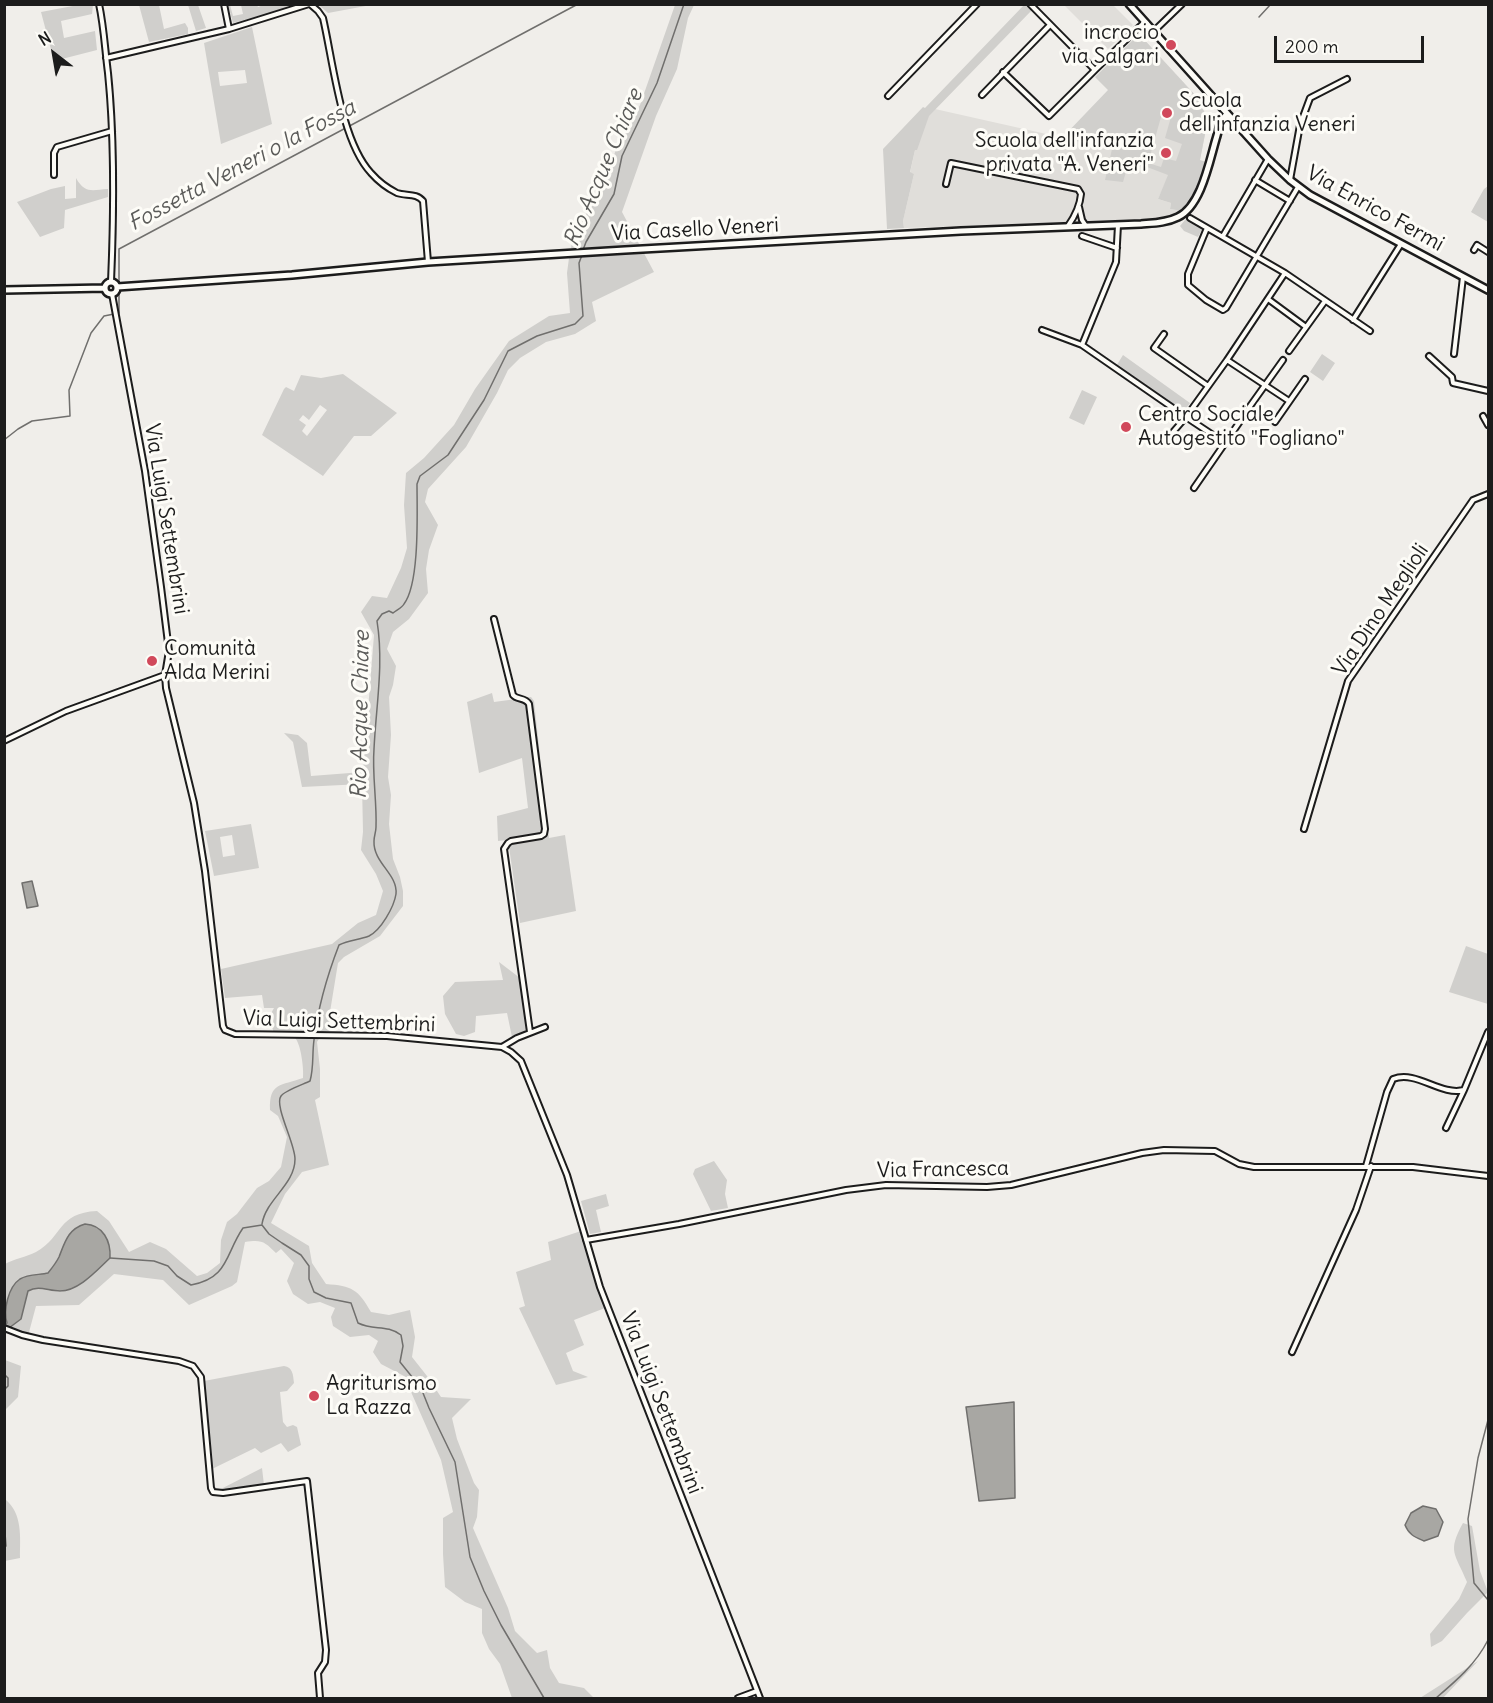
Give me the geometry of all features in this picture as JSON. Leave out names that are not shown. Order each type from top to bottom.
[{"type":"street","points":[[99,4],[106,58],[111,130],[114,247],[111,282]]},
{"type":"street","points":[[224,4],[229,29]]},
{"type":"street","points":[[106,58],[229,29],[309,4],[318,11],[322,18],[346,121],[362,161],[369,171],[390,188],[399,193],[417,196],[423,201],[428,262]]},
{"type":"street","points":[[888,96],[977,4]]},
{"type":"street","points":[[1030,4],[1095,70]]},
{"type":"street","name":"Via Enrico Fermi","points":[[1129,4],[1268,159],[1298,187],[1488,290]]},
{"type":"street","points":[[1153,32],[1182,4]]},
{"type":"street","points":[[1003,72],[1048,116],[1145,22]]},
{"type":"street","points":[[982,95],[1050,25]]},
{"type":"street","points":[[1290,180],[1300,125],[1310,98],[1347,79]]},
{"type":"street","name":"Via Casello Veneri","points":[[118,286],[292,275],[428,262],[1166,221],[1179,216],[1196,201],[1219,124],[1227,114]]},
{"type":"street","points":[[1218,132],[1232,120]]},
{"type":"street","points":[[54,175],[54,153],[57,147],[111,130]]},
{"type":"street","points":[[1223,236],[1268,159]]},
{"type":"street","points":[[946,184],[951,163],[1078,189],[1081,194],[1079,206],[1068,226]]},
{"type":"street","points":[[1255,180],[1290,201]]},
{"type":"street","points":[[1207,228],[1188,273],[1188,285],[1223,310],[1298,187]]},
{"type":"street","points":[[1079,206],[1082,220],[1086,225]]},
{"type":"street","points":[[1190,218],[1285,273],[1370,331]]},
{"type":"street","points":[[1082,345],[1116,262],[1118,225]]},
{"type":"street","points":[[1082,236],[1117,248]]},
{"type":"street","points":[[1353,320],[1401,244]]},
{"type":"street","points":[[1474,250],[1477,245],[1488,252]]},
{"type":"street","points":[[1173,432],[1227,360],[1285,273]]},
{"type":"street","points":[[1454,354],[1463,277]]},
{"type":"street","points":[[105,288],[107,293],[112,294],[117,290],[118,286],[111,282]]},
{"type":"street","points":[[105,288],[106,284],[111,282]]},
{"type":"street","points":[[4,290],[105,288]]},
{"type":"street","name":"Via Luigi Settembrini","points":[[112,294],[145,471],[169,651],[165,675],[168,699],[194,804],[206,871],[223,1026],[225,1030],[235,1034],[387,1036],[502,1047],[518,1057],[524,1066],[567,1174],[600,1287],[760,1698]]},
{"type":"street","points":[[1268,299],[1306,327]]},
{"type":"street","points":[[1289,351],[1325,301]]},
{"type":"street","points":[[1042,330],[1082,345],[1225,443]]},
{"type":"street","points":[[1164,334],[1154,348],[1208,386]]},
{"type":"street","points":[[1430,356],[1452,377],[1453,383],[1488,391]]},
{"type":"street","points":[[1227,360],[1289,401]]},
{"type":"street","points":[[1248,409],[1283,360]]},
{"type":"street","points":[[1275,422],[1305,379]]},
{"type":"street","points":[[1483,416],[1488,425]]},
{"type":"street","points":[[1194,488],[1243,417]]},
{"type":"street","name":"Via Dino Meglioli","points":[[1304,829],[1348,681],[1473,501],[1488,494]]},
{"type":"street","points":[[494,619],[513,694],[516,698],[526,700],[529,704],[545,829],[541,836],[511,841],[504,849],[530,1032]]},
{"type":"street","points":[[4,741],[66,711],[165,675]]},
{"type":"street","points":[[502,1047],[545,1027]]},
{"type":"street","points":[[1446,1128],[1488,1032]]},
{"type":"street","points":[[1292,1352],[1359,1203],[1387,1092],[1393,1079],[1407,1077],[1452,1091],[1464,1090]]},
{"type":"street","name":"Via Francesca","points":[[586,1240],[679,1224],[846,1190],[886,1185],[987,1187],[1011,1185],[1142,1153],[1164,1150],[1215,1151],[1239,1164],[1254,1167],[1413,1167],[1488,1176]]},
{"type":"street","points":[[4,1328],[43,1340],[179,1361],[193,1366],[201,1377],[213,1492],[223,1493],[307,1481],[326,1650],[325,1662],[318,1673],[320,1698]]},
{"type":"street","points":[[738,1698],[757,1691]]},
{"type":"shaded area","points":[[266,4],[300,5],[233,23],[228,5],[230,5],[233,16],[243,14],[241,5],[257,5],[258,7]]},
{"type":"shaded area","points":[[78,5],[93,5],[92,14],[61,21],[64,38],[95,31],[97,50],[54,61],[41,12]]},
{"type":"shaded area","points":[[139,5],[159,5],[164,29],[185,23],[188,34],[149,42]]},
{"type":"shaded area","points":[[188,5],[198,5],[206,28],[196,31]]},
{"type":"shaded area","points":[[319,5],[371,5],[328,13]]},
{"type":"shaded area","points":[[675,5],[694,5],[688,18],[677,69],[656,116],[622,212],[654,272],[592,302],[596,321],[575,334],[546,342],[520,358],[508,370],[466,447],[428,489],[425,502],[438,525],[429,550],[426,569],[428,593],[409,619],[393,632],[387,649],[396,666],[389,697],[391,735],[388,777],[391,795],[389,824],[393,859],[403,891],[403,906],[380,936],[344,957],[338,963],[329,1018],[330,1027],[333,1030],[323,1032],[317,1042],[320,1097],[315,1100],[329,1165],[302,1172],[285,1194],[271,1223],[309,1246],[312,1263],[326,1284],[353,1290],[362,1298],[371,1312],[389,1315],[410,1310],[415,1337],[412,1357],[441,1397],[471,1399],[452,1418],[457,1439],[474,1483],[479,1490],[477,1517],[473,1528],[508,1608],[515,1631],[537,1653],[547,1650],[550,1668],[559,1683],[584,1688],[594,1698],[512,1698],[500,1664],[489,1649],[482,1633],[482,1609],[465,1602],[445,1587],[443,1518],[453,1512],[441,1460],[404,1376],[381,1364],[373,1352],[378,1341],[369,1335],[350,1337],[333,1326],[331,1317],[335,1308],[320,1302],[308,1304],[293,1294],[287,1281],[294,1263],[281,1249],[276,1253],[263,1242],[245,1242],[237,1282],[189,1305],[163,1280],[114,1274],[79,1305],[36,1306],[28,1336],[6,1329],[21,1319],[28,1291],[35,1287],[61,1292],[85,1280],[68,1235],[58,1259],[48,1273],[22,1280],[13,1290],[5,1315],[5,1264],[45,1246],[62,1226],[75,1216],[97,1211],[109,1221],[129,1252],[150,1242],[166,1249],[197,1276],[207,1273],[220,1263],[221,1240],[227,1222],[237,1214],[257,1188],[269,1181],[281,1167],[287,1137],[278,1116],[270,1110],[270,1101],[278,1086],[303,1078],[299,1046],[295,1038],[276,1038],[271,1019],[274,1008],[264,1008],[262,995],[225,998],[221,969],[332,944],[358,923],[376,915],[383,891],[376,874],[361,850],[362,784],[302,787],[293,742],[284,733],[298,735],[307,743],[311,776],[363,772],[374,635],[361,612],[372,596],[387,598],[401,568],[407,548],[404,505],[406,473],[424,458],[454,425],[475,389],[509,341],[549,316],[570,313],[567,273],[569,258],[620,254],[618,247],[571,248],[573,236],[593,203],[618,144],[640,105]]},
{"type":"shaded area","points":[[1024,5],[1032,10],[929,116],[917,150],[915,150],[910,172],[914,174],[903,221],[904,228],[887,229],[883,149]]},
{"type":"shaded area","points":[[1064,5],[1113,5],[1133,25],[1108,49]]},
{"type":"shaded area","points":[[252,27],[272,124],[221,144],[204,43]],"holes":[[[245,70],[247,83],[220,86],[218,72]]]},
{"type":"shaded area","points":[[1139,34],[1196,96],[1208,119],[1195,185],[1169,175],[1158,199],[1171,203],[1170,209],[1182,211],[1165,219],[904,228],[903,221],[914,174],[910,173],[915,150],[928,116],[935,109],[1113,149],[1106,180],[1123,149]]},
{"type":"shaded area","points":[[1139,34],[1196,96],[1208,119],[1200,160],[1206,162],[1194,200],[1182,211],[1170,209],[1171,203],[1158,199],[1168,175],[1147,167],[1128,165],[1123,182],[1105,180],[1112,149],[1062,138],[1108,90],[1095,77]],"holes":[[[1163,110],[1171,117],[1165,138],[1182,144],[1176,161],[1164,158],[1161,167],[1148,163]]]},
{"type":"shaded area","points":[[76,178],[86,189],[108,189],[108,197],[65,210],[64,228],[40,237],[17,202],[65,186],[65,199],[76,198]]},
{"type":"shaded area","points":[[1488,186],[1488,222],[1471,212]]},
{"type":"shaded area","points":[[1190,214],[1205,223],[1198,237],[1184,231],[1180,226]]},
{"type":"shaded area","points":[[1322,354],[1335,363],[1323,381],[1310,372]]},
{"type":"shaded area","points":[[1123,355],[1190,403],[1182,414],[1115,368]]},
{"type":"shaded area","points":[[343,374],[397,413],[371,436],[354,436],[323,476],[262,435],[286,387],[294,391],[301,375],[321,378]],"holes":[[[320,405],[327,410],[307,436],[302,431],[306,425],[299,420],[303,415],[309,420]]]},
{"type":"shaded area","points":[[1082,390],[1097,397],[1084,425],[1069,418]]},
{"type":"shaded area","points":[[492,693],[494,702],[531,697],[534,701],[549,838],[565,835],[576,911],[520,923],[508,840],[498,841],[497,816],[528,808],[522,758],[479,773],[467,702]]},
{"type":"shaded area","points":[[251,824],[259,868],[214,876],[205,831]],"holes":[[[232,835],[235,855],[223,857],[220,837]]]},
{"type":"shaded area","points":[[32,881],[38,906],[27,908],[22,883]]},
{"type":"shaded area","points":[[1466,946],[1488,954],[1488,1004],[1449,992]]},
{"type":"shaded area","points":[[499,962],[520,978],[528,1031],[512,1037],[507,1013],[476,1016],[475,1032],[464,1036],[456,1034],[445,1014],[443,996],[455,982],[503,980]]},
{"type":"shaded area","points":[[714,1161],[727,1180],[725,1194],[728,1208],[711,1211],[693,1174],[695,1169]]},
{"type":"shaded area","points":[[606,1194],[609,1206],[596,1210],[601,1232],[590,1234],[581,1201]]},
{"type":"shaded area","points":[[85,1224],[97,1227],[105,1235],[110,1258],[74,1288],[60,1291],[40,1288],[28,1291],[21,1319],[5,1331],[6,1312],[12,1288],[20,1279],[27,1276],[48,1273],[71,1233]]},
{"type":"shaded area","points":[[581,1231],[592,1274],[605,1308],[574,1320],[584,1345],[566,1353],[573,1371],[588,1377],[556,1385],[519,1308],[525,1306],[516,1272],[551,1260],[548,1242]]},
{"type":"shaded area","points":[[5,1360],[21,1366],[18,1397],[5,1410]]},
{"type":"shaded area","points":[[284,1366],[291,1370],[294,1383],[287,1391],[280,1392],[283,1422],[287,1427],[293,1425],[297,1427],[301,1445],[288,1452],[281,1443],[261,1453],[255,1448],[212,1469],[204,1381]]},
{"type":"shaded area","points":[[1014,1402],[1015,1498],[979,1501],[966,1407]]},
{"type":"shaded area","points":[[262,1468],[264,1485],[217,1491]]},
{"type":"shaded area","points":[[5,1499],[18,1519],[20,1558],[5,1561]]},
{"type":"shaded area","points":[[1423,1506],[1436,1509],[1443,1522],[1438,1536],[1424,1541],[1410,1533],[1405,1525],[1411,1513]]},
{"type":"shaded area","points":[[1463,1523],[1472,1526],[1480,1571],[1488,1592],[1442,1641],[1431,1647],[1430,1634],[1459,1599],[1467,1582],[1454,1552],[1455,1540]]},
{"type":"shaded area","points":[[1478,1661],[1443,1698],[1420,1698]]},
{"type":"waterway","name":"Fossetta Veneri o la Fossa","points":[[4,440],[32,421],[70,416],[69,390],[91,333],[104,316],[119,313],[119,249],[578,4]]},
{"type":"waterway","name":"Rio Acque Chiare","points":[[583,250],[614,194],[622,156],[657,83],[684,4]]},
{"type":"waterway","points":[[1259,17],[1271,4]]},
{"type":"waterway","name":"Rio Acque Chiare","points":[[262,1224],[269,1207],[286,1184],[294,1168],[294,1152],[280,1108],[281,1096],[310,1081],[318,1016],[339,945],[374,933],[386,918],[396,894],[393,880],[377,856],[374,841],[376,829],[374,759],[380,669],[377,621],[382,614],[389,611],[393,613],[402,607],[409,594],[415,564],[417,484],[420,476],[448,455],[484,400],[508,351],[537,336],[575,324],[583,316],[579,263],[582,255]]},
{"type":"waterway","points":[[262,1225],[269,1234],[301,1255],[309,1266],[309,1279],[314,1292],[326,1298],[351,1303],[358,1323],[390,1330],[401,1335],[403,1346],[400,1362],[421,1388],[455,1462],[470,1557],[501,1625],[544,1698]]},
{"type":"waterway","points":[[110,1258],[154,1261],[168,1266],[177,1276],[191,1285],[203,1282],[219,1271],[225,1264],[243,1228],[262,1225]]},
{"type":"waterway","points":[[4,1374],[8,1378],[8,1386],[4,1390]]},
{"type":"waterway","points":[[1488,1420],[1478,1458],[1468,1519],[1474,1583],[1488,1600]]},
{"type":"waterway","points":[[4,1520],[6,1546],[4,1547]]},
{"type":"waterway","points":[[1436,1698],[1472,1664],[1488,1640]]},
{"type":"place","name":"incrocio via Salgari","points":[[1171,45]]},
{"type":"place","name":"Scuola dell'infanzia Veneri","points":[[1167,113]]},
{"type":"place","name":"Scuola dell'infanzia privata \"A. Veneri\"","points":[[1166,153]]},
{"type":"place","name":"Centro Sociale Autogestito \"Fogliano\"","points":[[1126,427]]},
{"type":"place","name":"Comunità Alda Merini","points":[[152,661]]},
{"type":"place","name":"Agriturismo La Razza","points":[[314,1396]]}]
